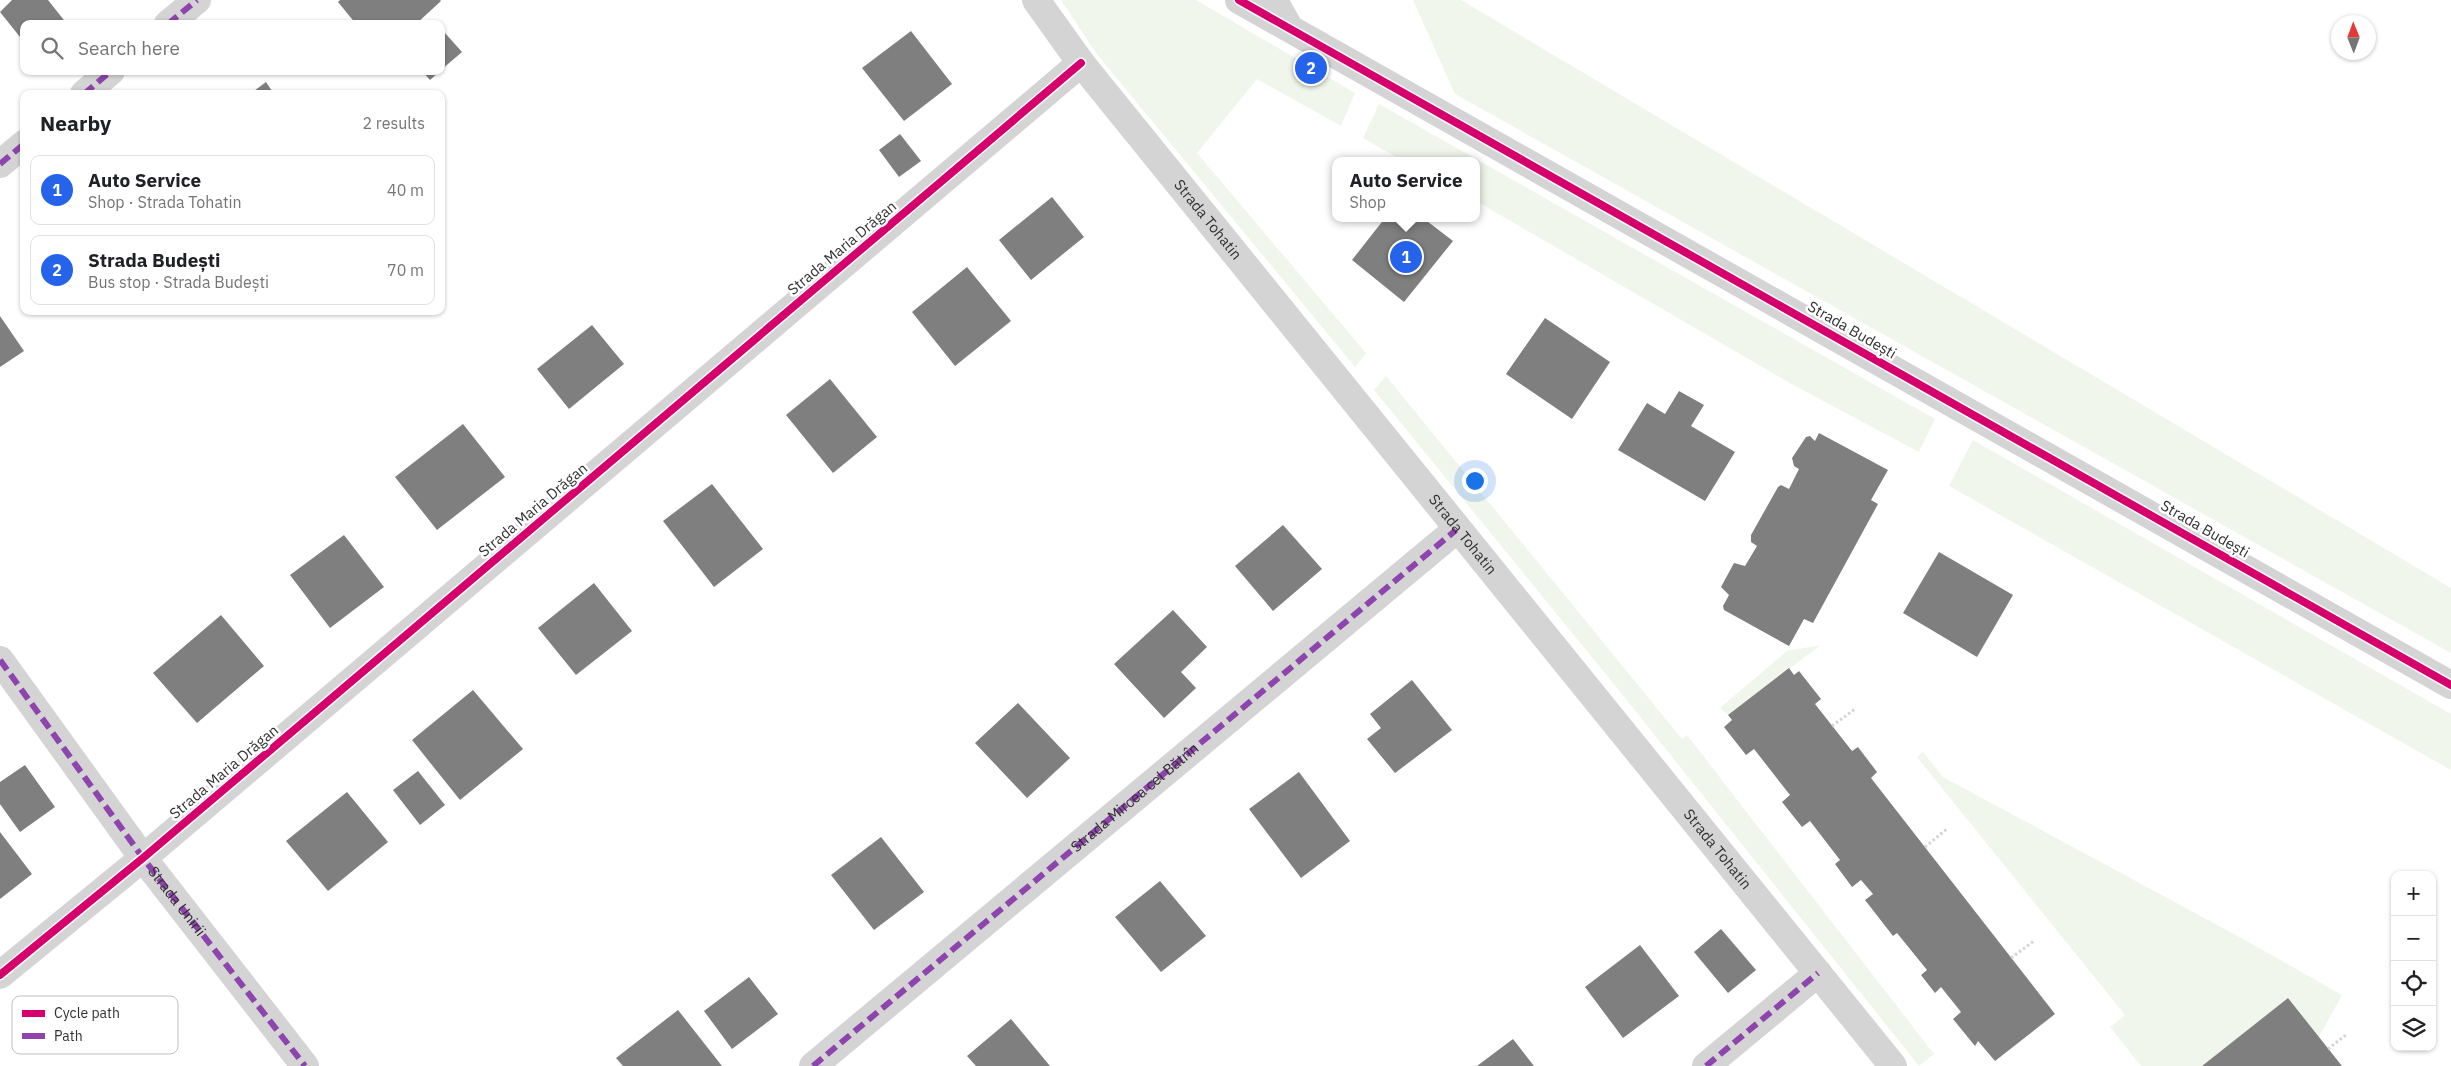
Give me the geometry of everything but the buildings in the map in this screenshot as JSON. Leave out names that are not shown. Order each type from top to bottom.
[{"type":"street","points":[[173,20],[197,0]]},
{"type":"street","name":"Strada Tohatin","points":[[1036,0],[1081,63],[1456,530],[1892,1066]]},
{"type":"street","name":"Strada Budești","points":[[1239,0],[2451,685]]},
{"type":"street","name":"Strada Maria Drăgan","points":[[0,975],[143,858],[1081,63]]},
{"type":"street","points":[[89,90],[106,75]]},
{"type":"street","points":[[0,164],[20,147]]},
{"type":"street","name":"Strada Mircea cel Bătrîn","points":[[814,1066],[1456,530]]},
{"type":"street","name":"Strada Unirii","points":[[0,660],[143,858],[304,1066]]},
{"type":"street","points":[[1706,1066],[1818,973]]},
{"type":"lane","points":[[1277,0],[1294,30]]},
{"type":"path","points":[[1832,726],[1855,709]]},
{"type":"path","points":[[1925,847],[1948,828]]},
{"type":"path","points":[[2011,958],[2034,941]]},
{"type":"path","points":[[2328,1049],[2346,1034]]},
{"type":"shaded area","points":[[1061,0],[1196,0],[1355,93],[1341,126],[1257,79],[1197,153],[1366,353],[1355,367],[1096,53]]},
{"type":"shaded area","points":[[1413,0],[1461,0],[2451,588],[2451,653],[1455,94]]},
{"type":"shaded area","points":[[1379,104],[1473,157],[1396,157],[1363,138]]},
{"type":"shaded area","points":[[1480,161],[1935,419],[1919,452],[1797,387],[1480,203]]},
{"type":"shaded area","points":[[1386,376],[1682,739],[1687,735],[1934,1054],[1919,1066],[1613,683],[1374,390]]},
{"type":"shaded area","points":[[1973,440],[2451,714],[2451,770],[1949,486]]},
{"type":"shaded area","points":[[1821,645],[1728,715],[1720,708],[1787,651]]},
{"type":"shaded area","points":[[1923,752],[1943,777],[2245,940],[2342,995],[2319,1037],[2288,998],[2202,1066],[2141,1066],[2110,1027],[2125,1015],[1917,757]]},
{"type":"marked path","points":[[173,20],[197,0]]},
{"type":"marked path","points":[[89,90],[106,75]]},
{"type":"marked path","points":[[0,164],[20,147]]},
{"type":"marked path","points":[[813,1066],[1456,530]]},
{"type":"marked path","points":[[0,660],[143,858],[305,1066]]},
{"type":"marked path","points":[[1706,1066],[1818,973]]},
{"type":"cycle path","points":[[1239,0],[2451,685]]},
{"type":"cycle path","points":[[0,975],[143,858],[1081,63]]},
{"type":"place","name":"Strada Budești","points":[[1311,68]]},
{"type":"place","name":"Auto Service","points":[[1406,257]]}]
